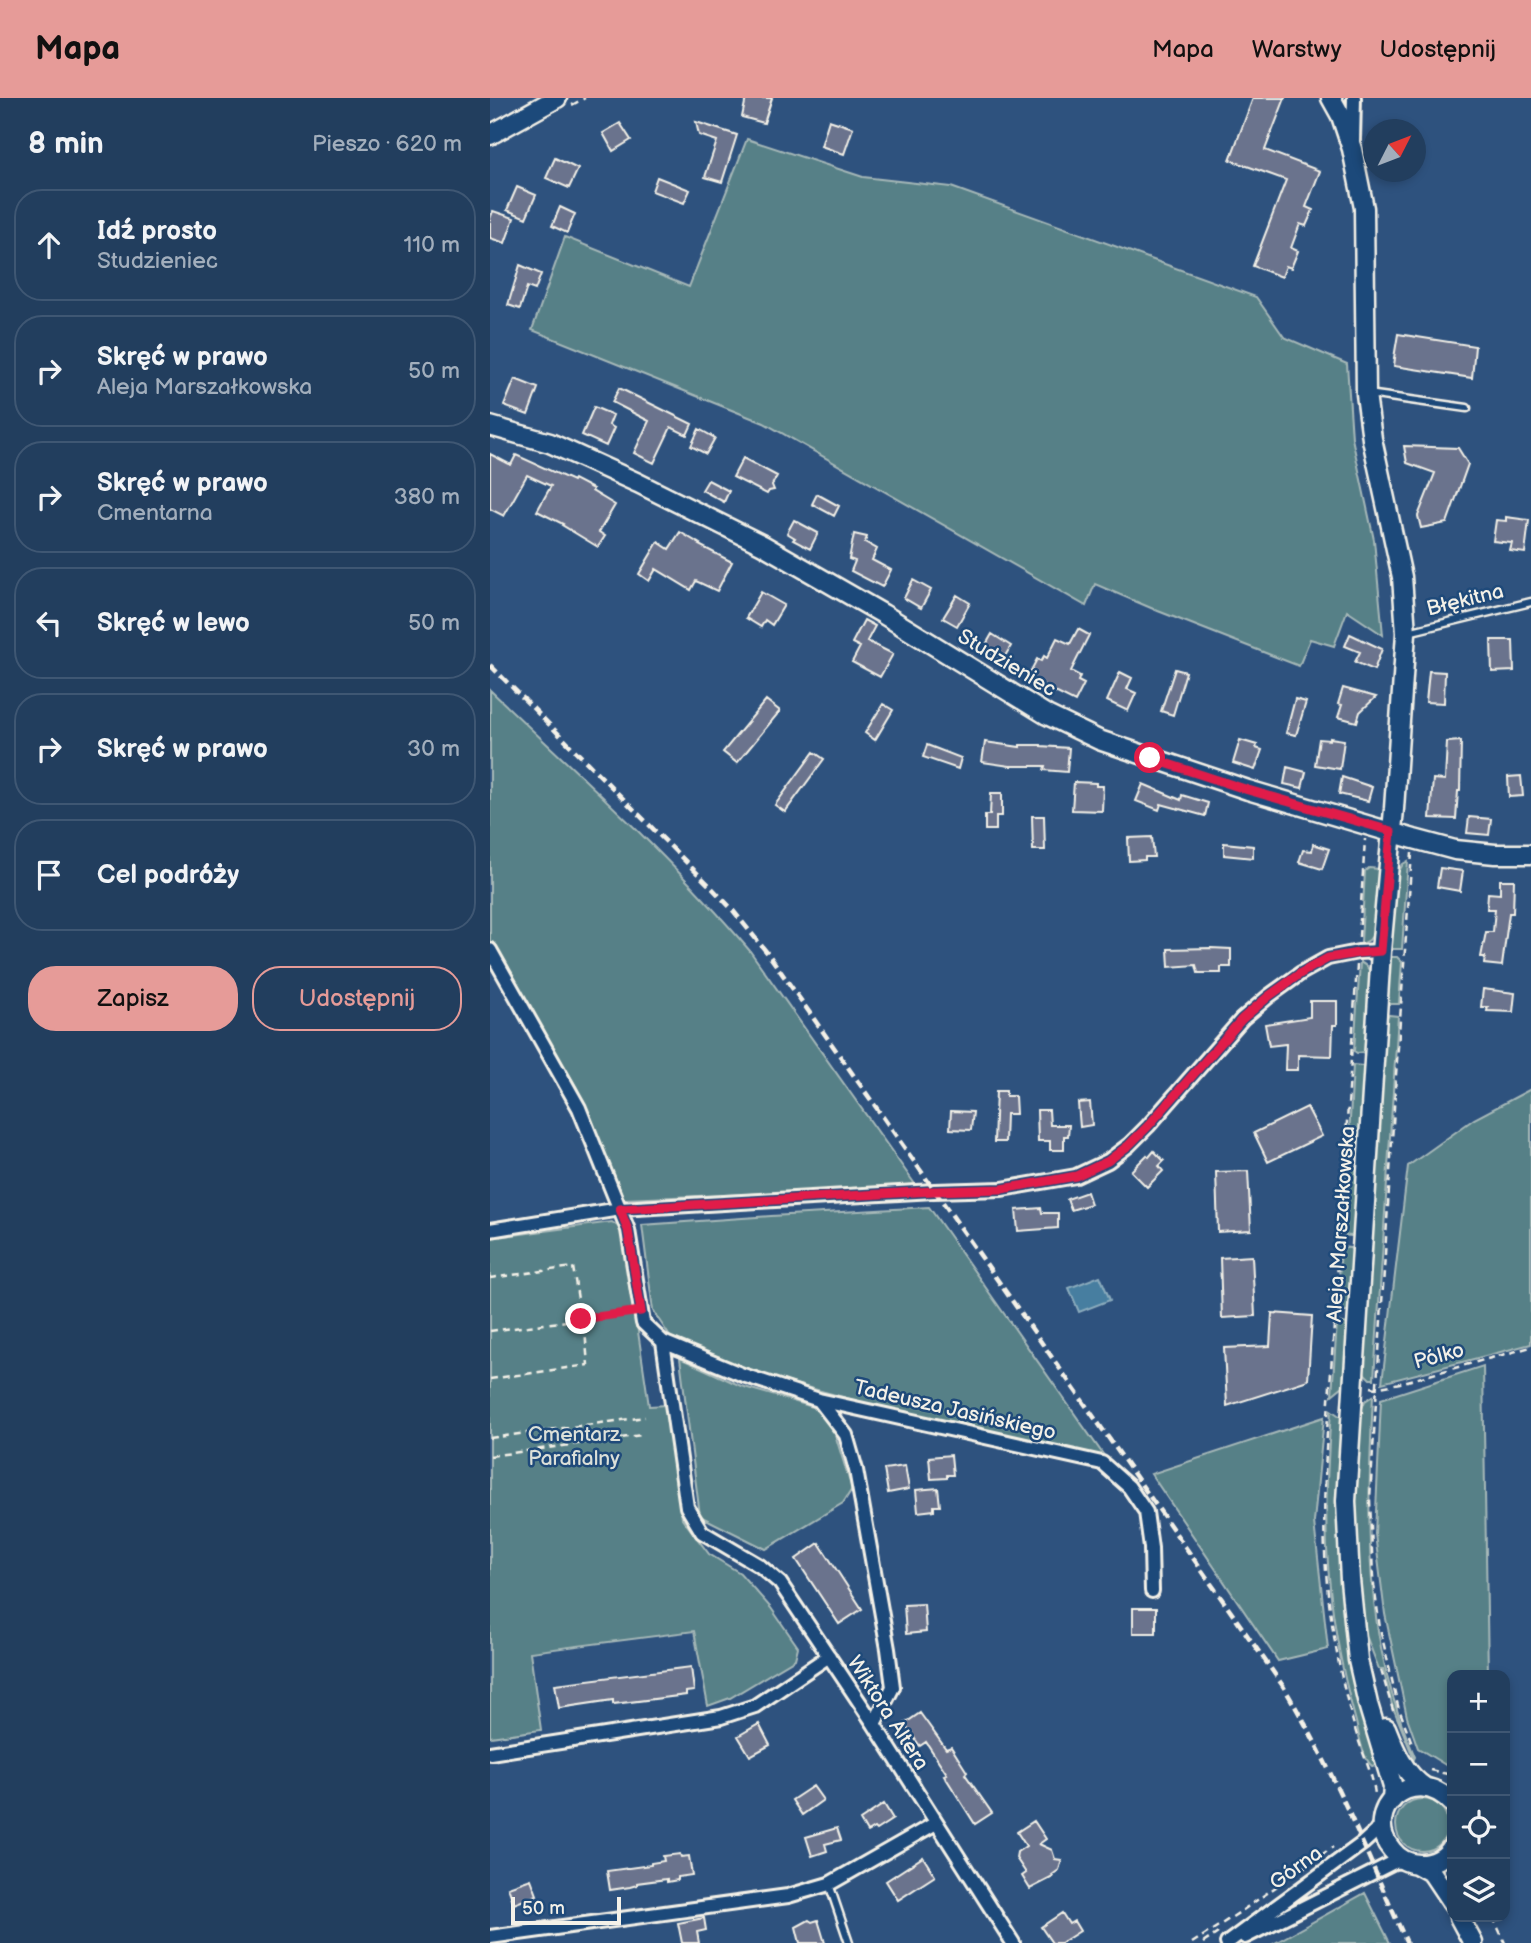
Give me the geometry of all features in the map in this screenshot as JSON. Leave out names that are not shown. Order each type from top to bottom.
[{"type":"main road","points":[[490,135],[556,98]]},
{"type":"main road","name":"Aleja Marszałkowska","points":[[1331,98],[1341,116],[1352,149],[1364,208],[1366,394],[1372,439],[1402,577],[1406,633],[1394,815],[1381,951],[1346,1501],[1358,1660],[1368,1704],[1392,1780],[1392,1800]]},
{"type":"main road","name":"Studzieniec","points":[[490,426],[550,443],[764,545],[1048,715],[1099,740],[1236,786],[1455,850],[1531,854]]},
{"type":"main road","name":"Aleja Marszałkowska","points":[[1354,1620],[1384,1721],[1404,1767],[1418,1783],[1447,1798]]},
{"type":"main road","points":[[1426,1788],[1408,1789],[1392,1800],[1384,1812],[1383,1835],[1395,1854],[1433,1873],[1447,1895]]},
{"type":"main road","points":[[1411,1862],[1428,1863],[1439,1860],[1447,1853]]},
{"type":"main road","points":[[1462,1922],[1473,1943]]},
{"type":"main road","points":[[1473,1922],[1483,1943]]},
{"type":"street","points":[[1352,149],[1353,98]]},
{"type":"street","points":[[490,950],[579,1108],[628,1230],[643,1323],[663,1342]]},
{"type":"street","points":[[490,1230],[620,1209],[1002,1189],[1076,1176],[1108,1161],[1129,1145],[1242,1019],[1269,996],[1328,958],[1381,951]]},
{"type":"street","name":"Tadeusza Jasińskiego","points":[[663,1342],[743,1376],[819,1400],[1102,1463],[1129,1488],[1146,1512],[1151,1548],[1152,1591]]},
{"type":"street","name":"Wiktora Altera","points":[[663,1342],[687,1507],[702,1532],[760,1566],[780,1583],[874,1724],[1013,1943]]},
{"type":"street","points":[[819,1400],[846,1435],[853,1458],[888,1649],[893,1687],[874,1724]]},
{"type":"street","points":[[490,1753],[721,1717],[755,1706],[829,1656]]},
{"type":"street","name":"Górna","points":[[1229,1943],[1363,1843],[1375,1832],[1383,1819]]},
{"type":"street","points":[[490,1937],[788,1896],[830,1884],[936,1823]]},
{"type":"street","name":"Górna","points":[[1229,1943],[1394,1862],[1411,1862]]},
{"type":"lane","points":[[1366,394],[1467,408]]},
{"type":"lane","name":"Błękitna","points":[[1406,633],[1531,602]]},
{"type":"lane","points":[[830,1884],[849,1943]]},
{"type":"path","points":[[1404,1767],[1419,1759],[1398,1706],[1384,1652],[1373,1578],[1370,1499],[1407,908],[1414,839]]},
{"type":"path","points":[[490,1278],[573,1267],[588,1365],[490,1379]]},
{"type":"path","points":[[490,1331],[641,1311]]},
{"type":"path","name":"Pólko","points":[[1353,1385],[1376,1388],[1400,1383],[1531,1347]]},
{"type":"path","points":[[490,1438],[645,1417]]},
{"type":"path","points":[[490,1455],[642,1435]]},
{"type":"path","points":[[1426,1769],[1447,1775]]},
{"type":"path","points":[[1192,1943],[1339,1844],[1203,1943]]},
{"type":"path","points":[[1495,1922],[1505,1943]]},
{"type":"green space","points":[[747,139],[863,177],[951,187],[1256,297],[1284,337],[1347,364],[1352,438],[1374,540],[1383,635],[1347,611],[1334,646],[1310,639],[1299,666],[1095,584],[1086,606],[764,423],[532,330],[565,237],[689,287]]},
{"type":"green space","points":[[490,690],[591,785],[720,916],[750,951],[917,1187],[624,1199],[577,1088],[490,942]]},
{"type":"green space","points":[[1408,861],[1402,949],[1392,949],[1395,870],[1399,871]]},
{"type":"green space","points":[[1369,868],[1379,869],[1375,932],[1362,944],[1365,871]]},
{"type":"green space","points":[[1390,957],[1397,957],[1402,962],[1399,1004],[1386,1002]]},
{"type":"green space","points":[[1360,962],[1368,969],[1372,979],[1366,1052],[1357,1053],[1354,1051]]},
{"type":"green space","points":[[1398,1016],[1374,1379],[1370,1379],[1363,1372],[1363,1366],[1386,1017]]},
{"type":"green space","points":[[1353,1065],[1366,1069],[1357,1156],[1348,1155]]},
{"type":"green space","points":[[1531,1089],[1531,1344],[1382,1383],[1408,1166],[1474,1119]]},
{"type":"green space","points":[[1347,1167],[1355,1167],[1358,1171],[1354,1234],[1351,1236],[1342,1235]]},
{"type":"green space","points":[[929,1207],[1107,1460],[872,1405],[755,1373],[671,1338],[653,1311],[642,1225]]},
{"type":"green space","name":"Cmentarz Parafialny","points":[[612,1222],[623,1230],[649,1406],[667,1405],[682,1518],[709,1554],[740,1573],[771,1608],[798,1647],[795,1659],[730,1698],[708,1706],[694,1631],[530,1652],[541,1730],[490,1737],[490,1238]]},
{"type":"green space","points":[[1341,1247],[1353,1251],[1350,1311],[1337,1311]]},
{"type":"green space","points":[[1337,1322],[1349,1324],[1346,1380],[1332,1395]]},
{"type":"green space","points":[[680,1358],[741,1386],[813,1407],[833,1428],[852,1489],[843,1503],[766,1549],[700,1516]]},
{"type":"green space","points":[[1483,1366],[1488,1670],[1447,1670],[1447,1766],[1418,1748],[1407,1717],[1385,1614],[1375,1534],[1381,1399]]},
{"type":"green space","points":[[1373,1396],[1370,1534],[1377,1624],[1385,1668],[1414,1759],[1392,1705],[1383,1669],[1379,1669],[1367,1638],[1360,1599],[1355,1486],[1360,1413],[1365,1401]]},
{"type":"green space","points":[[1331,1410],[1341,1417],[1342,1424],[1339,1509],[1342,1590],[1352,1657],[1381,1763],[1372,1766],[1361,1745],[1345,1679],[1331,1593],[1326,1514]]},
{"type":"green space","points":[[1324,1417],[1314,1522],[1328,1649],[1278,1661],[1151,1474]]},
{"type":"green space","points":[[1412,1801],[1432,1801],[1446,1815],[1446,1835],[1432,1849],[1412,1849],[1398,1835],[1398,1815]]},
{"type":"green space","points":[[1365,1893],[1390,1943],[1275,1943]]},
{"type":"water","points":[[1100,1276],[1110,1300],[1079,1312],[1069,1288]]},
{"type":"building","points":[[746,98],[772,98],[764,123],[742,117]]},
{"type":"building","points":[[1253,98],[1285,98],[1265,150],[1320,171],[1306,207],[1313,210],[1306,226],[1300,224],[1291,248],[1298,251],[1291,268],[1286,266],[1282,277],[1253,266],[1286,180],[1230,160]]},
{"type":"building","points":[[829,120],[853,128],[844,154],[821,146]]},
{"type":"building","points":[[696,122],[737,135],[722,182],[705,177],[717,141],[699,135]]},
{"type":"building","points":[[620,123],[631,140],[613,151],[603,133]]},
{"type":"building","points":[[555,158],[578,169],[569,188],[546,178]]},
{"type":"building","points":[[657,177],[690,190],[684,203],[652,191]]},
{"type":"building","points":[[517,187],[536,195],[526,218],[507,210]]},
{"type":"building","points":[[560,207],[575,214],[567,233],[552,226]]},
{"type":"building","points":[[493,211],[514,218],[505,243],[490,238]]},
{"type":"building","points":[[520,265],[541,274],[535,290],[527,287],[520,309],[508,305]]},
{"type":"building","points":[[1398,334],[1475,346],[1472,378],[1394,366]]},
{"type":"building","points":[[515,379],[538,388],[528,415],[504,406]]},
{"type":"building","points":[[619,388],[692,424],[687,435],[671,427],[654,463],[634,453],[649,421],[612,402]]},
{"type":"building","points":[[594,407],[613,415],[609,425],[614,428],[606,446],[582,435]]},
{"type":"building","points":[[699,429],[715,438],[706,454],[691,446]]},
{"type":"building","points":[[1404,446],[1458,448],[1468,464],[1447,523],[1421,528],[1418,516],[1435,473],[1407,463]]},
{"type":"building","points":[[490,454],[511,465],[516,455],[573,481],[574,479],[615,505],[599,532],[605,536],[598,547],[537,511],[551,486],[527,475],[504,516],[490,509]]},
{"type":"building","points":[[743,458],[777,476],[772,485],[774,490],[767,494],[733,477]]},
{"type":"building","points":[[708,480],[729,491],[724,502],[702,490]]},
{"type":"building","points":[[817,494],[839,506],[834,516],[812,504]]},
{"type":"building","points":[[1506,517],[1529,520],[1525,553],[1510,551],[1512,543],[1493,541],[1496,520],[1506,521]]},
{"type":"building","points":[[794,520],[818,533],[810,549],[793,540],[795,538],[787,533]]},
{"type":"building","points":[[680,532],[732,562],[717,591],[696,581],[691,590],[656,569],[649,581],[639,574],[658,542],[669,549]]},
{"type":"building","points":[[854,534],[867,537],[865,542],[877,549],[872,560],[891,570],[882,587],[851,571],[855,561],[849,559]]},
{"type":"building","points":[[913,580],[931,590],[921,608],[904,598]]},
{"type":"building","points":[[761,592],[784,605],[772,625],[765,620],[761,627],[746,618]]},
{"type":"building","points":[[957,595],[970,603],[957,626],[943,618]]},
{"type":"building","points":[[864,620],[875,626],[867,641],[893,654],[880,677],[852,662],[860,647],[852,643]]},
{"type":"building","points":[[1078,629],[1089,635],[1071,671],[1080,676],[1078,681],[1084,684],[1075,702],[1027,678],[1037,659],[1041,661],[1044,656],[1047,658],[1057,638],[1070,644]]},
{"type":"building","points":[[992,634],[1011,646],[1002,661],[983,650]]},
{"type":"building","points":[[1350,634],[1382,649],[1374,670],[1355,662],[1360,652],[1345,646]]},
{"type":"building","points":[[1491,640],[1513,640],[1514,671],[1492,672]]},
{"type":"building","points":[[1175,669],[1186,672],[1173,715],[1161,711]]},
{"type":"building","points":[[1429,671],[1445,672],[1444,703],[1426,702]]},
{"type":"building","points":[[1120,672],[1132,678],[1127,689],[1136,693],[1128,711],[1107,701]]},
{"type":"building","points":[[1343,688],[1376,697],[1360,712],[1357,722],[1338,717],[1342,705],[1338,704]]},
{"type":"building","points":[[1295,699],[1306,702],[1296,735],[1286,733]]},
{"type":"building","points":[[766,700],[780,711],[737,763],[723,752]]},
{"type":"building","points":[[883,704],[893,710],[875,740],[865,733]]},
{"type":"building","points":[[1319,739],[1344,740],[1340,769],[1315,765]]},
{"type":"building","points":[[1240,740],[1257,745],[1256,748],[1262,750],[1255,770],[1233,763]]},
{"type":"building","points":[[1461,741],[1460,791],[1456,819],[1430,818],[1433,779],[1445,780],[1447,742]]},
{"type":"building","points":[[985,742],[1020,747],[1041,745],[1069,748],[1067,772],[1044,770],[1045,766],[1010,766],[982,762]]},
{"type":"building","points":[[927,745],[961,758],[958,769],[923,757]]},
{"type":"building","points":[[814,752],[824,759],[785,812],[775,805]]},
{"type":"building","points":[[1287,767],[1306,772],[1302,788],[1284,784]]},
{"type":"building","points":[[1521,776],[1523,796],[1509,797],[1508,777]]},
{"type":"building","points":[[1342,777],[1372,787],[1368,801],[1339,794]]},
{"type":"building","points":[[1074,782],[1103,786],[1102,811],[1072,810]]},
{"type":"building","points":[[1143,784],[1181,800],[1182,795],[1208,803],[1205,816],[1161,804],[1159,810],[1136,801]]},
{"type":"building","points":[[991,793],[1002,793],[1002,816],[996,816],[996,830],[985,830],[985,815],[990,815]]},
{"type":"building","points":[[1032,816],[1044,816],[1045,850],[1033,850]]},
{"type":"building","points":[[1469,817],[1491,819],[1489,835],[1467,833]]},
{"type":"building","points":[[1152,837],[1154,857],[1129,861],[1128,838]]},
{"type":"building","points":[[1224,843],[1253,846],[1253,858],[1224,855]]},
{"type":"building","points":[[1313,844],[1329,849],[1322,869],[1299,862],[1303,850],[1312,851]]},
{"type":"building","points":[[1440,868],[1463,871],[1460,891],[1437,887]]},
{"type":"building","points":[[1500,880],[1514,880],[1513,913],[1509,913],[1502,966],[1484,964],[1485,957],[1481,957],[1486,932],[1493,932],[1495,909],[1487,909],[1488,893],[1500,894]]},
{"type":"building","points":[[1168,949],[1231,949],[1231,967],[1221,967],[1221,973],[1198,973],[1196,965],[1169,967]]},
{"type":"building","points":[[1483,989],[1515,993],[1513,1012],[1487,1011],[1488,1007],[1481,1007]]},
{"type":"building","points":[[1310,1001],[1337,1001],[1337,1025],[1333,1025],[1332,1056],[1298,1055],[1298,1070],[1285,1070],[1286,1044],[1269,1046],[1265,1024],[1310,1017]]},
{"type":"building","points":[[996,1091],[1006,1091],[1006,1096],[1015,1096],[1016,1114],[1006,1114],[1005,1142],[994,1142]]},
{"type":"building","points":[[1090,1102],[1092,1125],[1080,1127],[1078,1103]]},
{"type":"building","points":[[1307,1107],[1322,1136],[1268,1162],[1254,1133]]},
{"type":"building","points":[[1037,1110],[1049,1110],[1050,1125],[1069,1125],[1068,1136],[1064,1136],[1064,1150],[1050,1150],[1050,1141],[1038,1141]]},
{"type":"building","points":[[951,1111],[973,1112],[971,1130],[950,1129]]},
{"type":"building","points":[[1154,1151],[1164,1161],[1159,1166],[1163,1171],[1147,1187],[1131,1171]]},
{"type":"building","points":[[1248,1171],[1251,1230],[1218,1232],[1216,1172]]},
{"type":"building","points":[[1087,1192],[1091,1204],[1071,1210],[1067,1199]]},
{"type":"building","points":[[1041,1208],[1042,1213],[1058,1213],[1058,1228],[1018,1231],[1016,1210]]},
{"type":"building","points":[[1252,1256],[1255,1316],[1222,1318],[1220,1258]]},
{"type":"building","points":[[1272,1313],[1312,1316],[1308,1380],[1227,1406],[1224,1348],[1270,1346]]},
{"type":"building","points":[[951,1455],[953,1475],[931,1479],[929,1457]]},
{"type":"building","points":[[905,1466],[909,1489],[888,1493],[884,1469]]},
{"type":"building","points":[[938,1488],[940,1506],[934,1506],[934,1510],[918,1512],[916,1490]]},
{"type":"building","points":[[819,1543],[862,1609],[839,1624],[796,1559]]},
{"type":"building","points":[[924,1604],[926,1632],[906,1634],[904,1605]]},
{"type":"building","points":[[1133,1608],[1156,1608],[1156,1633],[1133,1633]]},
{"type":"building","points":[[691,1667],[694,1691],[686,1692],[686,1695],[613,1704],[613,1700],[559,1708],[555,1684]]},
{"type":"building","points":[[920,1713],[946,1749],[951,1747],[967,1772],[965,1774],[992,1813],[975,1824],[926,1742],[920,1746],[904,1724]]},
{"type":"building","points":[[759,1724],[770,1745],[750,1756],[738,1736]]},
{"type":"building","points":[[813,1786],[823,1800],[802,1815],[792,1800]]},
{"type":"building","points":[[884,1804],[893,1819],[876,1830],[874,1828],[867,1832],[860,1820]]},
{"type":"building","points":[[1034,1821],[1046,1839],[1039,1844],[1052,1850],[1055,1859],[1062,1860],[1053,1877],[1030,1889],[1022,1876],[1026,1873],[1016,1858],[1017,1852],[1026,1846],[1017,1832]]},
{"type":"building","points":[[837,1828],[841,1840],[825,1844],[827,1851],[812,1856],[806,1837]]},
{"type":"building","points":[[680,1854],[681,1857],[689,1856],[692,1875],[678,1877],[678,1880],[637,1883],[630,1887],[610,1890],[607,1871],[651,1865],[664,1861],[663,1856]]},
{"type":"building","points":[[923,1857],[935,1876],[898,1900],[886,1881]]},
{"type":"building","points":[[531,1879],[537,1895],[514,1904],[508,1887]]},
{"type":"building","points":[[1062,1913],[1069,1924],[1074,1921],[1080,1931],[1061,1943],[1052,1943],[1041,1927]]},
{"type":"building","points":[[704,1918],[706,1930],[697,1932],[699,1943],[682,1943],[678,1923]]},
{"type":"building","points":[[809,1920],[818,1920],[825,1943],[800,1943],[796,1927]]},
{"type":"railway","points":[[490,665],[710,886],[769,955],[1283,1686],[1334,1780],[1407,1943]]},
{"type":"route","points":[[581,1319],[641,1311],[628,1230],[620,1209],[1002,1189],[1076,1176],[1108,1161],[1129,1145],[1242,1019],[1269,996],[1328,958],[1381,951],[1391,831],[1248,790],[1150,758]]}]
